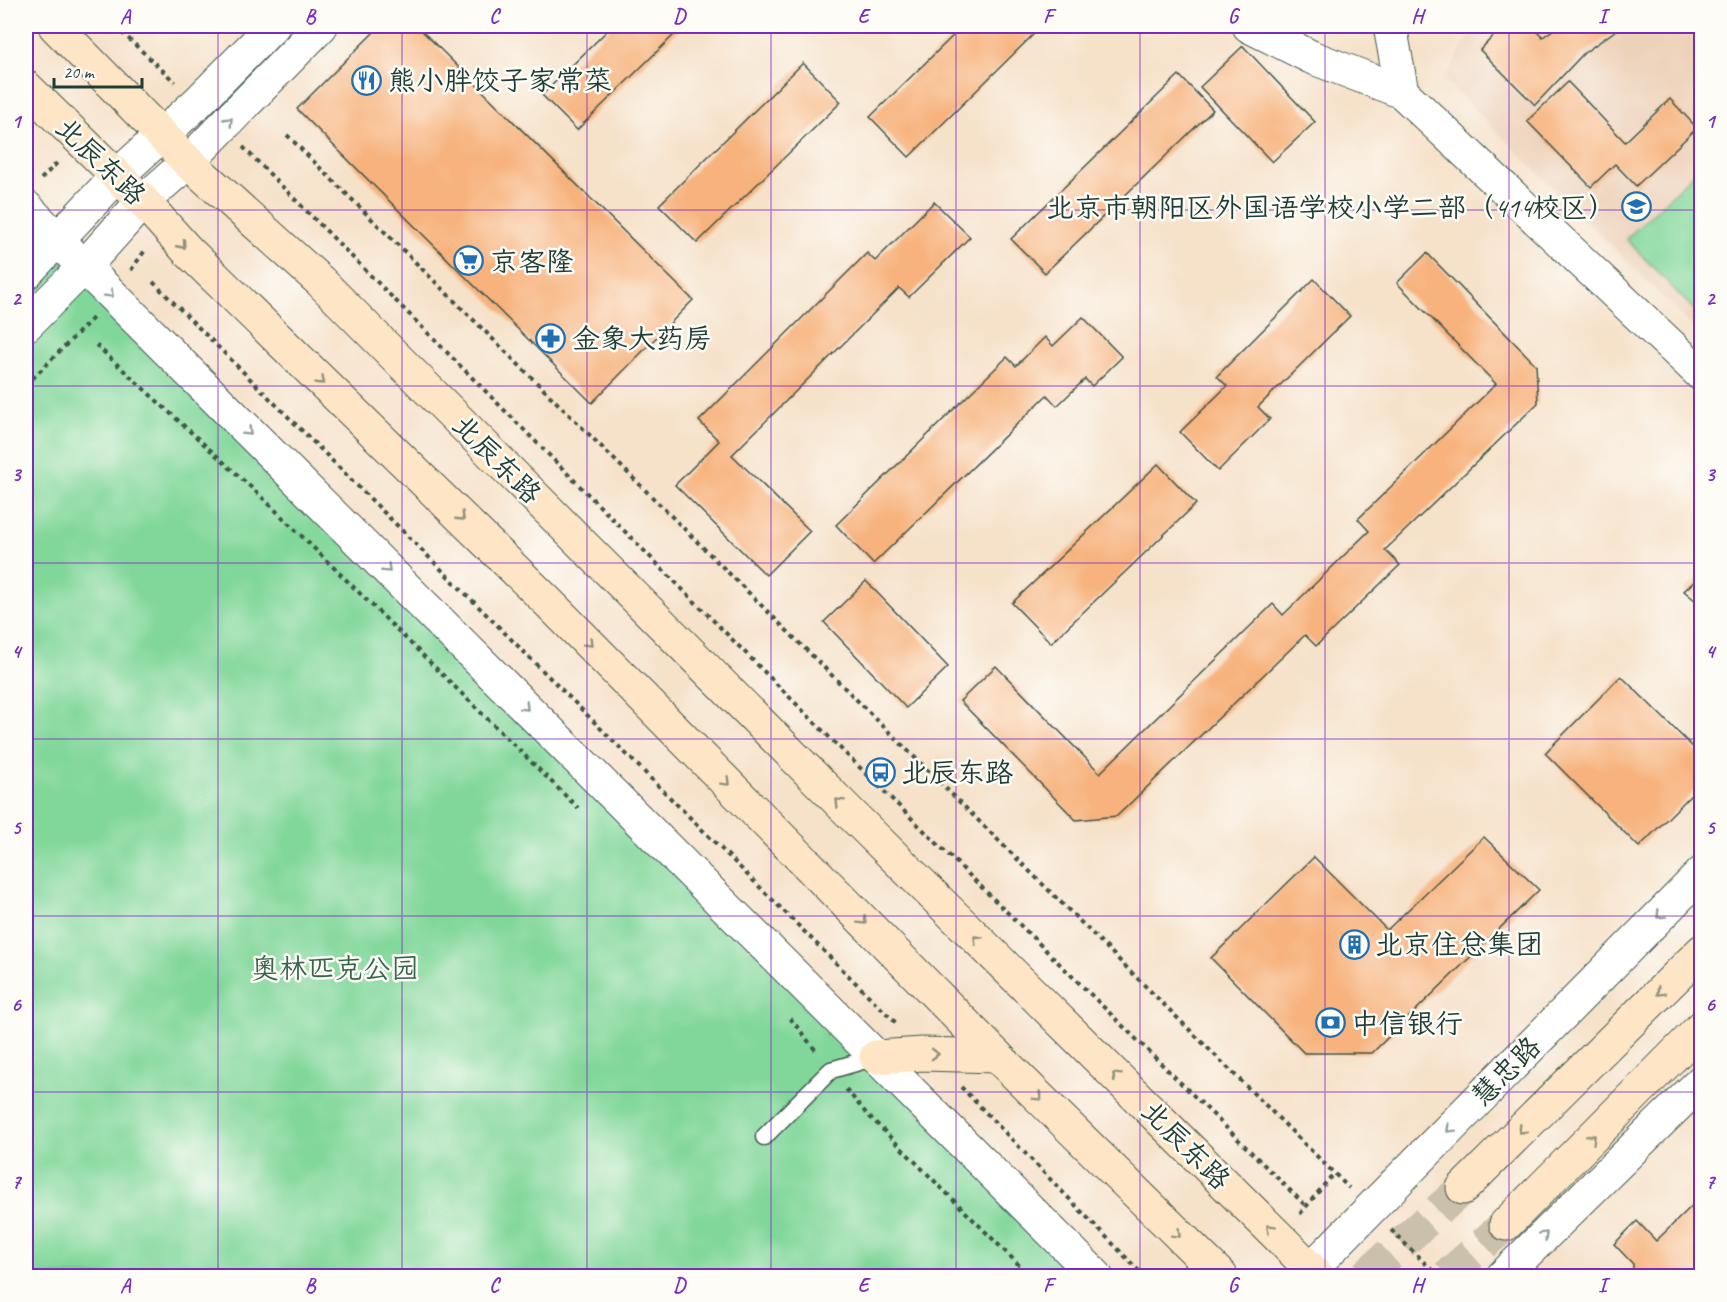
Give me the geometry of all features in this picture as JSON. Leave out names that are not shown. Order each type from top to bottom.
[{"type":"main road","name":"北辰东路","points":[[56,26],[188,162],[320,281],[1313,1274]]},
{"type":"main road","name":"北辰东路","points":[[26,87],[144,201],[187,250],[548,602],[996,1056],[1221,1276]]},
{"type":"main road","name":"慧忠路","points":[[1464,1188],[1701,951]]},
{"type":"main road","points":[[1506,1224],[1701,1027]]},
{"type":"main road","points":[[876,1057],[923,1054],[996,1056]]},
{"type":"street","points":[[26,273],[117,176],[197,103],[273,26]]},
{"type":"street","points":[[26,325],[84,267],[144,201],[188,162],[321,26]]},
{"type":"street","points":[[1249,26],[1311,57],[1402,92],[1701,375]]},
{"type":"street","points":[[1390,26],[1402,92]]},
{"type":"street","points":[[26,207],[1096,1276]]},
{"type":"street","name":"慧忠路","points":[[1313,1274],[1701,873]]},
{"type":"street","points":[[1503,1276],[1701,1081]]},
{"type":"lane","points":[[764,1137],[831,1070],[876,1057]]},
{"type":"path","points":[[115,26],[197,103]]},
{"type":"path","points":[[222,128],[261,164],[843,751],[1305,1205]]},
{"type":"path","points":[[287,135],[1334,1173]]},
{"type":"path","points":[[153,282],[911,1038],[923,1054],[939,1065],[1144,1276]]},
{"type":"path","points":[[96,345],[266,501],[584,813]]},
{"type":"path","points":[[787,1014],[865,1112],[1030,1276]]},
{"type":"shaded area","name":"北京市朝阳区外国语学校小学二部（414校区）","points":[[1475,26],[1701,26],[1701,335],[1444,79]]},
{"type":"green space","points":[[1701,167],[1701,317],[1626,239]]},
{"type":"green space","name":"奥林匹克公园","points":[[26,223],[1084,1276],[26,1276]]},
{"type":"building","points":[[380,26],[417,26],[693,300],[592,403],[297,109]]},
{"type":"building","points":[[612,26],[683,26],[577,130],[542,95]]},
{"type":"building","points":[[963,26],[1042,26],[909,157],[870,117]]},
{"type":"building","points":[[1503,26],[1532,26],[1543,37],[1558,26],[1622,26],[1584,53],[1535,105],[1480,50]]},
{"type":"building","points":[[1243,46],[1315,122],[1272,162],[1200,87]]},
{"type":"building","points":[[803,63],[841,102],[697,243],[659,205]]},
{"type":"building","points":[[1179,75],[1213,110],[1045,273],[1011,239]]},
{"type":"building","points":[[1568,82],[1625,142],[1670,99],[1697,128],[1636,186],[1615,164],[1591,187],[1527,121]]},
{"type":"building","points":[[934,202],[970,237],[909,297],[899,288],[732,455],[810,531],[766,575],[675,485],[719,441],[699,421],[867,253],[875,261]]},
{"type":"building","points":[[1427,253],[1536,365],[1538,403],[1385,550],[1400,565],[1316,646],[1305,635],[1117,816],[1076,820],[960,701],[996,666],[1100,773],[1273,604],[1283,615],[1369,531],[1358,519],[1496,384],[1397,283]]},
{"type":"building","points":[[1314,279],[1350,316],[1258,407],[1270,419],[1218,471],[1180,432],[1227,386],[1217,376]]},
{"type":"building","points":[[1083,317],[1122,357],[1092,386],[1085,379],[1057,406],[1047,395],[873,564],[836,525],[1007,357],[1016,366],[1045,337],[1053,346]]},
{"type":"building","points":[[1158,464],[1196,504],[1051,643],[1012,603]]},
{"type":"building","points":[[1702,574],[1702,606],[1684,591]]},
{"type":"building","points":[[866,581],[948,667],[906,708],[824,622]]},
{"type":"building","points":[[1621,676],[1702,756],[1702,784],[1639,847],[1545,753]]},
{"type":"building","name":"北京住总集团","points":[[1484,837],[1539,890],[1372,1053],[1304,1053],[1211,958],[1314,857],[1387,930]]},
{"type":"building","points":[[1702,1196],[1702,1276],[1633,1276],[1633,1264],[1614,1244],[1637,1221],[1656,1241]]},
{"type":"tunnel","points":[[1365,1276],[1463,1188]]},
{"type":"tunnel","points":[[1447,1276],[1506,1224]]},
{"type":"place","name":"熊小胖饺子家常菜","points":[[367,80]]},
{"type":"place","name":"北京市朝阳区外国语学校小学二部（414校区）","points":[[1637,207]]},
{"type":"place","name":"京客隆","points":[[469,261]]},
{"type":"place","name":"金象大药房","points":[[551,338]]},
{"type":"place","name":"北辰东路","points":[[880,772]]},
{"type":"place","name":"北京住总集团","points":[[1354,944]]},
{"type":"place","name":"中信银行","points":[[1330,1023]]}]
